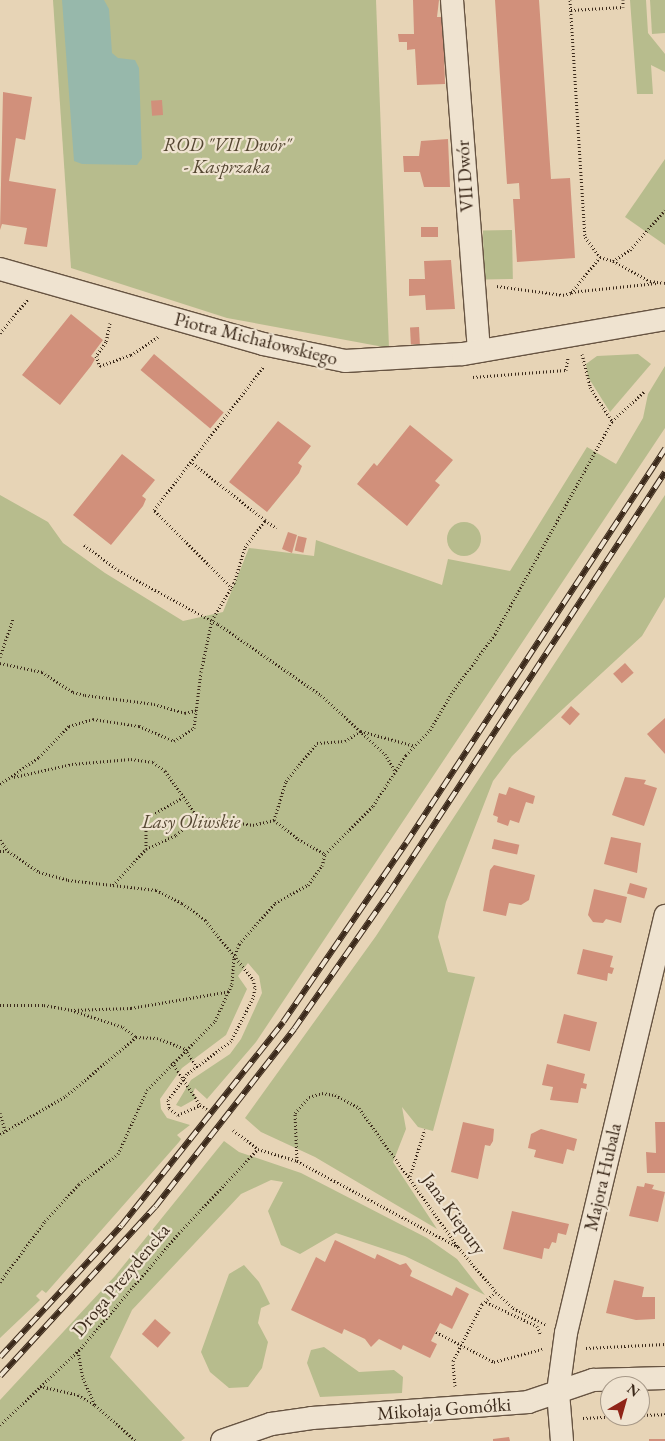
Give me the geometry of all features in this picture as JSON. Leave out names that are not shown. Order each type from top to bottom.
[{"type":"street","name":"VII Dwór","points":[[452,0],[479,352]]},
{"type":"street","name":"Piotra Michałowskiego","points":[[0,268],[175,320],[324,358],[345,361],[479,352],[578,332],[665,319]]},
{"type":"street","name":"Majora Hubala","points":[[562,1441],[557,1343],[665,916]]},
{"type":"street","name":"Mikołaja Gomółki","points":[[222,1441],[271,1424],[312,1418],[528,1402],[593,1380],[665,1378]]},
{"type":"path","points":[[570,0],[585,237],[600,257],[613,261],[639,276],[660,283]]},
{"type":"path","points":[[571,10],[623,6],[623,0]]},
{"type":"path","points":[[613,261],[630,250],[665,210]]},
{"type":"path","points":[[571,292],[600,257]]},
{"type":"path","points":[[494,286],[563,295],[571,292],[665,283]]},
{"type":"path","points":[[0,334],[32,293]]},
{"type":"path","points":[[111,315],[106,342],[96,356],[100,366],[131,355],[167,331]]},
{"type":"path","points":[[578,332],[586,376],[612,422]]},
{"type":"path","points":[[232,588],[154,510],[266,363]]},
{"type":"path","points":[[0,1282],[46,1221],[79,1184],[118,1154],[147,1090],[185,1048],[215,1020],[230,991],[234,958],[239,944],[275,903],[308,885],[322,866],[325,854],[373,806],[396,772],[430,730],[453,691],[495,634],[612,422],[645,391]]},
{"type":"path","points":[[191,462],[276,528]]},
{"type":"path","points":[[0,784],[39,757],[69,726],[93,719],[140,726],[174,741],[194,728],[198,710],[201,672],[212,620],[232,588],[245,547],[266,520]]},
{"type":"path","points":[[84,545],[118,570],[212,620],[321,695],[384,754],[396,772]]},
{"type":"path","points":[[0,657],[13,619]]},
{"type":"path","points":[[0,663],[42,672],[73,692],[85,695],[154,704],[185,713],[198,710]]},
{"type":"path","points":[[274,820],[286,782],[302,758],[317,743],[345,741],[361,731],[416,746]]},
{"type":"path","points":[[11,778],[72,764],[138,760],[153,762],[165,771],[182,798],[198,817],[253,825],[274,820]]},
{"type":"path","points":[[146,849],[146,818],[182,798]]},
{"type":"path","points":[[113,885],[146,849],[176,835],[198,817]]},
{"type":"path","points":[[274,820],[298,839],[325,854]]},
{"type":"path","points":[[0,840],[8,851],[39,872],[68,880],[156,890],[182,903],[205,920],[245,971],[255,988],[235,1034],[226,1046],[184,1078],[172,1093],[168,1108],[174,1114],[182,1116],[200,1105]]},
{"type":"path","points":[[0,851],[8,851]]},
{"type":"path","points":[[71,1010],[131,1008],[230,991]]},
{"type":"path","points":[[0,1005],[44,1005],[71,1010],[123,1027],[136,1037],[157,1038],[185,1048],[197,1067]]},
{"type":"path","points":[[0,1134],[66,1096],[136,1037]]},
{"type":"path","points":[[172,1062],[200,1105],[207,1109]]},
{"type":"path","name":"Jana Kiepury","points":[[297,1161],[295,1113],[309,1097],[322,1093],[335,1095],[359,1108],[410,1176],[458,1247],[496,1292],[557,1343]]},
{"type":"path","points":[[0,1113],[5,1130]]},
{"type":"path","points":[[410,1176],[425,1129]]},
{"type":"path","points":[[232,1130],[258,1149],[297,1161],[458,1247]]},
{"type":"path","name":"Droga Prezydencka","points":[[0,1425],[78,1351],[179,1233],[258,1149]]},
{"type":"path","points":[[456,1408],[453,1361],[486,1302],[496,1292]]},
{"type":"path","points":[[486,1302],[537,1326],[541,1333],[557,1343]]},
{"type":"path","points":[[436,1332],[494,1362],[557,1343],[665,1344]]},
{"type":"path","points":[[78,1351],[83,1378],[95,1405]]},
{"type":"path","points":[[39,1386],[78,1395],[95,1405],[136,1441]]},
{"type":"path","points":[[650,1415],[665,1414]]},
{"type":"path","points":[[573,1419],[600,1417]]},
{"type":"green space","name":"ROD \"VII Dwór\" - Kasprzaka","points":[[53,0],[376,0],[389,348],[227,318],[71,268]]},
{"type":"green space","points":[[630,0],[646,0],[648,33],[665,54],[665,72],[651,65],[653,94],[637,94]]},
{"type":"green space","points":[[650,0],[665,0],[665,33],[652,34]]},
{"type":"green space","points":[[665,159],[665,245],[625,217]]},
{"type":"green space","points":[[512,230],[513,279],[484,279],[483,231]]},
{"type":"green space","points":[[638,354],[651,364],[610,412],[588,377],[586,364],[597,356]]},
{"type":"green space","name":"Lasy Oliwskie","points":[[665,366],[665,428],[256,1042],[207,1099],[195,1088],[193,1093],[197,1098],[181,1107],[176,1105],[191,1080],[230,1054],[241,1039],[262,993],[259,976],[248,963],[238,976],[247,989],[226,1035],[182,1068],[160,1099],[161,1109],[167,1118],[190,1125],[177,1135],[181,1139],[46,1293],[42,1290],[36,1296],[40,1300],[0,1338],[0,495],[48,522],[63,543],[105,573],[183,621],[223,612],[249,548],[314,556],[316,540],[442,585],[448,559],[510,571],[587,447],[616,464],[643,418],[648,394]]},
{"type":"green space","points":[[665,495],[665,597],[642,636],[512,756],[493,781],[446,902],[438,937],[448,972],[475,977],[433,1131],[418,1127],[402,1107],[406,1129],[393,1162],[437,1229],[315,1157],[261,1132],[245,1118],[376,936]]},
{"type":"green space","points":[[464,522],[476,527],[481,539],[476,551],[464,556],[452,551],[447,539],[452,527]]},
{"type":"green space","points":[[224,1141],[239,1152],[301,1173],[427,1238],[457,1259],[485,1295],[405,1256],[336,1233],[300,1254],[281,1245],[268,1211],[283,1182],[271,1180],[241,1194],[132,1310],[110,1357],[185,1438],[181,1441],[0,1441],[0,1400],[115,1276]]},
{"type":"green space","points":[[244,1265],[259,1282],[270,1304],[261,1308],[258,1323],[268,1342],[262,1368],[248,1387],[229,1388],[210,1372],[201,1352],[229,1274]]},
{"type":"green space","points":[[324,1347],[359,1372],[394,1370],[403,1377],[402,1393],[320,1397],[307,1363],[311,1350]]},
{"type":"shaded area","points":[[62,0],[104,0],[109,9],[112,53],[118,58],[135,60],[139,68],[142,158],[137,165],[82,164],[74,161]]},
{"type":"building","points":[[413,0],[439,0],[437,17],[443,17],[445,84],[417,85],[415,49],[407,50],[407,42],[399,42],[398,34],[414,34]]},
{"type":"building","points":[[495,0],[539,0],[551,179],[570,178],[575,258],[517,262],[513,199],[520,199],[519,183],[507,184]]},
{"type":"building","points":[[3,92],[32,97],[25,140],[16,138],[9,181],[56,189],[47,247],[24,244],[27,228],[2,224],[0,230]]},
{"type":"building","points":[[162,100],[163,115],[152,116],[151,101]]},
{"type":"building","points":[[448,139],[450,187],[424,187],[420,172],[404,172],[403,156],[419,156],[421,141]]},
{"type":"building","points":[[421,227],[438,227],[438,237],[421,237]]},
{"type":"building","points":[[451,260],[455,309],[426,310],[425,295],[409,296],[409,279],[425,279],[424,261]]},
{"type":"building","points":[[71,314],[103,340],[91,356],[95,359],[91,366],[60,405],[22,375]]},
{"type":"building","points":[[410,327],[419,327],[420,344],[411,344]]},
{"type":"building","points":[[154,354],[224,412],[210,429],[141,370]]},
{"type":"building","points":[[278,421],[311,446],[298,463],[302,466],[299,473],[267,512],[229,482]]},
{"type":"building","points":[[410,425],[453,460],[435,481],[440,485],[407,526],[357,484],[374,463],[377,466]]},
{"type":"building","points":[[122,454],[155,480],[142,496],[146,499],[143,506],[111,545],[73,515]]},
{"type":"building","points":[[288,532],[297,535],[292,553],[282,549]]},
{"type":"building","points":[[298,536],[307,538],[303,553],[295,551]]},
{"type":"building","points":[[625,663],[634,673],[622,683],[613,674]]},
{"type":"building","points":[[571,706],[580,714],[570,725],[561,717]]},
{"type":"building","points":[[665,718],[665,754],[647,734]]},
{"type":"building","points":[[625,777],[646,780],[644,784],[657,788],[644,826],[612,815]]},
{"type":"building","points":[[509,787],[535,796],[533,804],[526,802],[519,823],[510,820],[508,826],[497,822],[498,817],[493,815],[499,793],[506,795]]},
{"type":"building","points":[[611,837],[641,843],[637,873],[604,864]]},
{"type":"building","points":[[494,839],[519,845],[517,855],[492,849]]},
{"type":"building","points":[[494,865],[535,875],[529,900],[521,905],[509,903],[506,916],[483,911],[490,870]]},
{"type":"building","points":[[630,883],[647,888],[644,899],[627,894]]},
{"type":"building","points":[[594,889],[627,897],[621,923],[606,919],[603,923],[593,922],[588,915]]},
{"type":"building","points":[[583,949],[613,956],[610,967],[614,968],[612,974],[608,973],[607,981],[577,974]]},
{"type":"building","points":[[564,1014],[597,1022],[590,1051],[557,1043]]},
{"type":"building","points":[[547,1064],[585,1074],[583,1083],[587,1084],[586,1089],[581,1088],[578,1103],[550,1100],[553,1087],[542,1085]]},
{"type":"building","points":[[463,1122],[494,1129],[493,1141],[490,1146],[485,1145],[478,1179],[451,1172]]},
{"type":"building","points":[[655,1122],[665,1122],[665,1173],[647,1173],[646,1152],[656,1153]]},
{"type":"building","points":[[541,1129],[577,1139],[574,1151],[567,1149],[563,1164],[534,1157],[536,1150],[528,1148],[531,1134]]},
{"type":"building","points":[[645,1183],[654,1185],[652,1189],[665,1192],[658,1222],[629,1216],[637,1186],[644,1187]]},
{"type":"building","points":[[512,1211],[569,1224],[566,1235],[558,1233],[556,1243],[552,1242],[549,1249],[544,1248],[542,1259],[503,1249]]},
{"type":"building","points":[[335,1240],[375,1259],[377,1254],[400,1265],[406,1263],[412,1271],[410,1276],[452,1296],[456,1287],[469,1294],[452,1329],[440,1323],[431,1341],[437,1344],[430,1358],[403,1345],[401,1350],[379,1339],[371,1347],[365,1339],[344,1329],[342,1334],[291,1310],[316,1257],[325,1262]]},
{"type":"building","points":[[614,1280],[644,1287],[642,1297],[655,1297],[655,1319],[636,1320],[606,1313]]},
{"type":"building","points":[[155,1319],[171,1333],[158,1348],[142,1334]]},
{"type":"building","points":[[509,1437],[510,1441],[493,1441],[493,1439]]},
{"type":"building","points":[[649,1439],[665,1439],[665,1441],[649,1441]]},
{"type":"railway","points":[[0,1357],[121,1226],[283,1022],[406,843],[665,448]]},
{"type":"railway","points":[[0,1376],[155,1207],[294,1029],[389,893],[665,472]]}]
